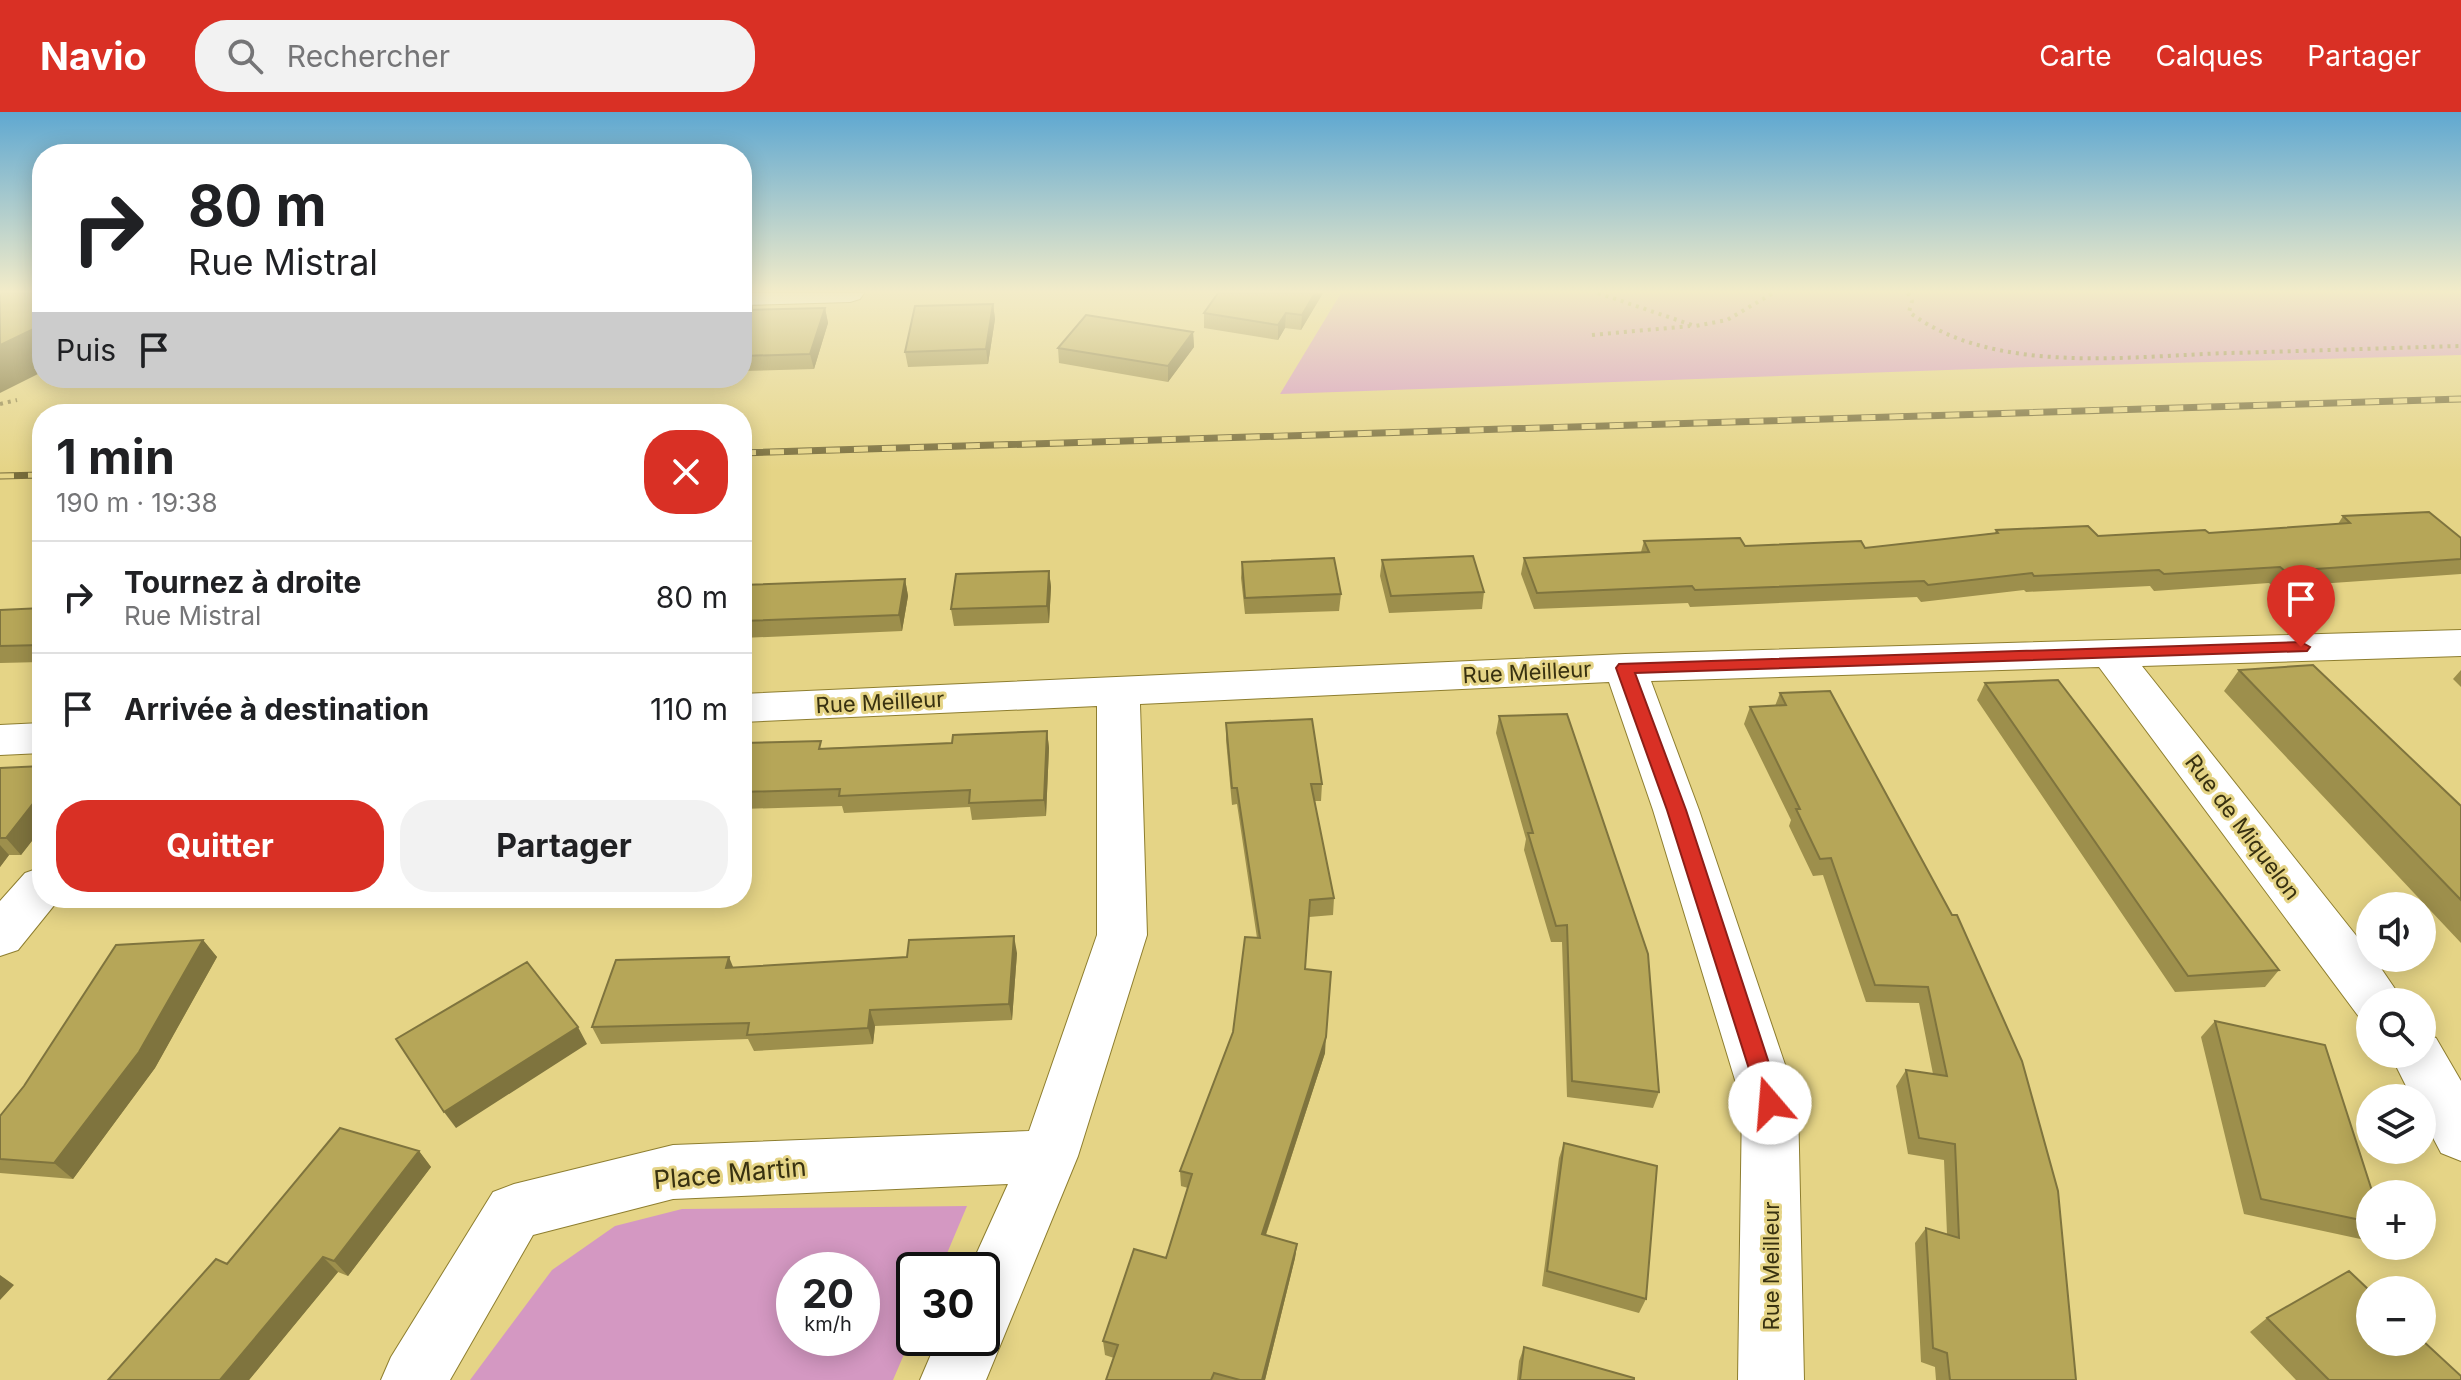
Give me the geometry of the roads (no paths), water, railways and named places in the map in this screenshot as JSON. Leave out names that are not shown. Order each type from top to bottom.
[{"type":"street","points":[[1625,668],[2461,643]]},
{"type":"street","name":"Rue de Miquelon","points":[[2109,652],[2367,988]]},
{"type":"street","name":"Rue Meilleur","points":[[752,708],[1625,668],[1676,810],[1770,1103],[1771,1380]]},
{"type":"street","points":[[1000,1271],[1049,1156],[1122,935],[1118,691]]},
{"type":"street","points":[[0,740],[32,738]]},
{"type":"street","points":[[0,936],[32,898]]},
{"type":"street","points":[[2425,1068],[2461,1135]]},
{"type":"street","name":"Place Martin","points":[[414,1380],[514,1212],[673,1172],[1049,1156]]},
{"type":"street","points":[[953,1380],[963,1356]]},
{"type":"railway","points":[[752,453],[2461,399]]},
{"type":"railway","points":[[0,476],[32,475]]}]
